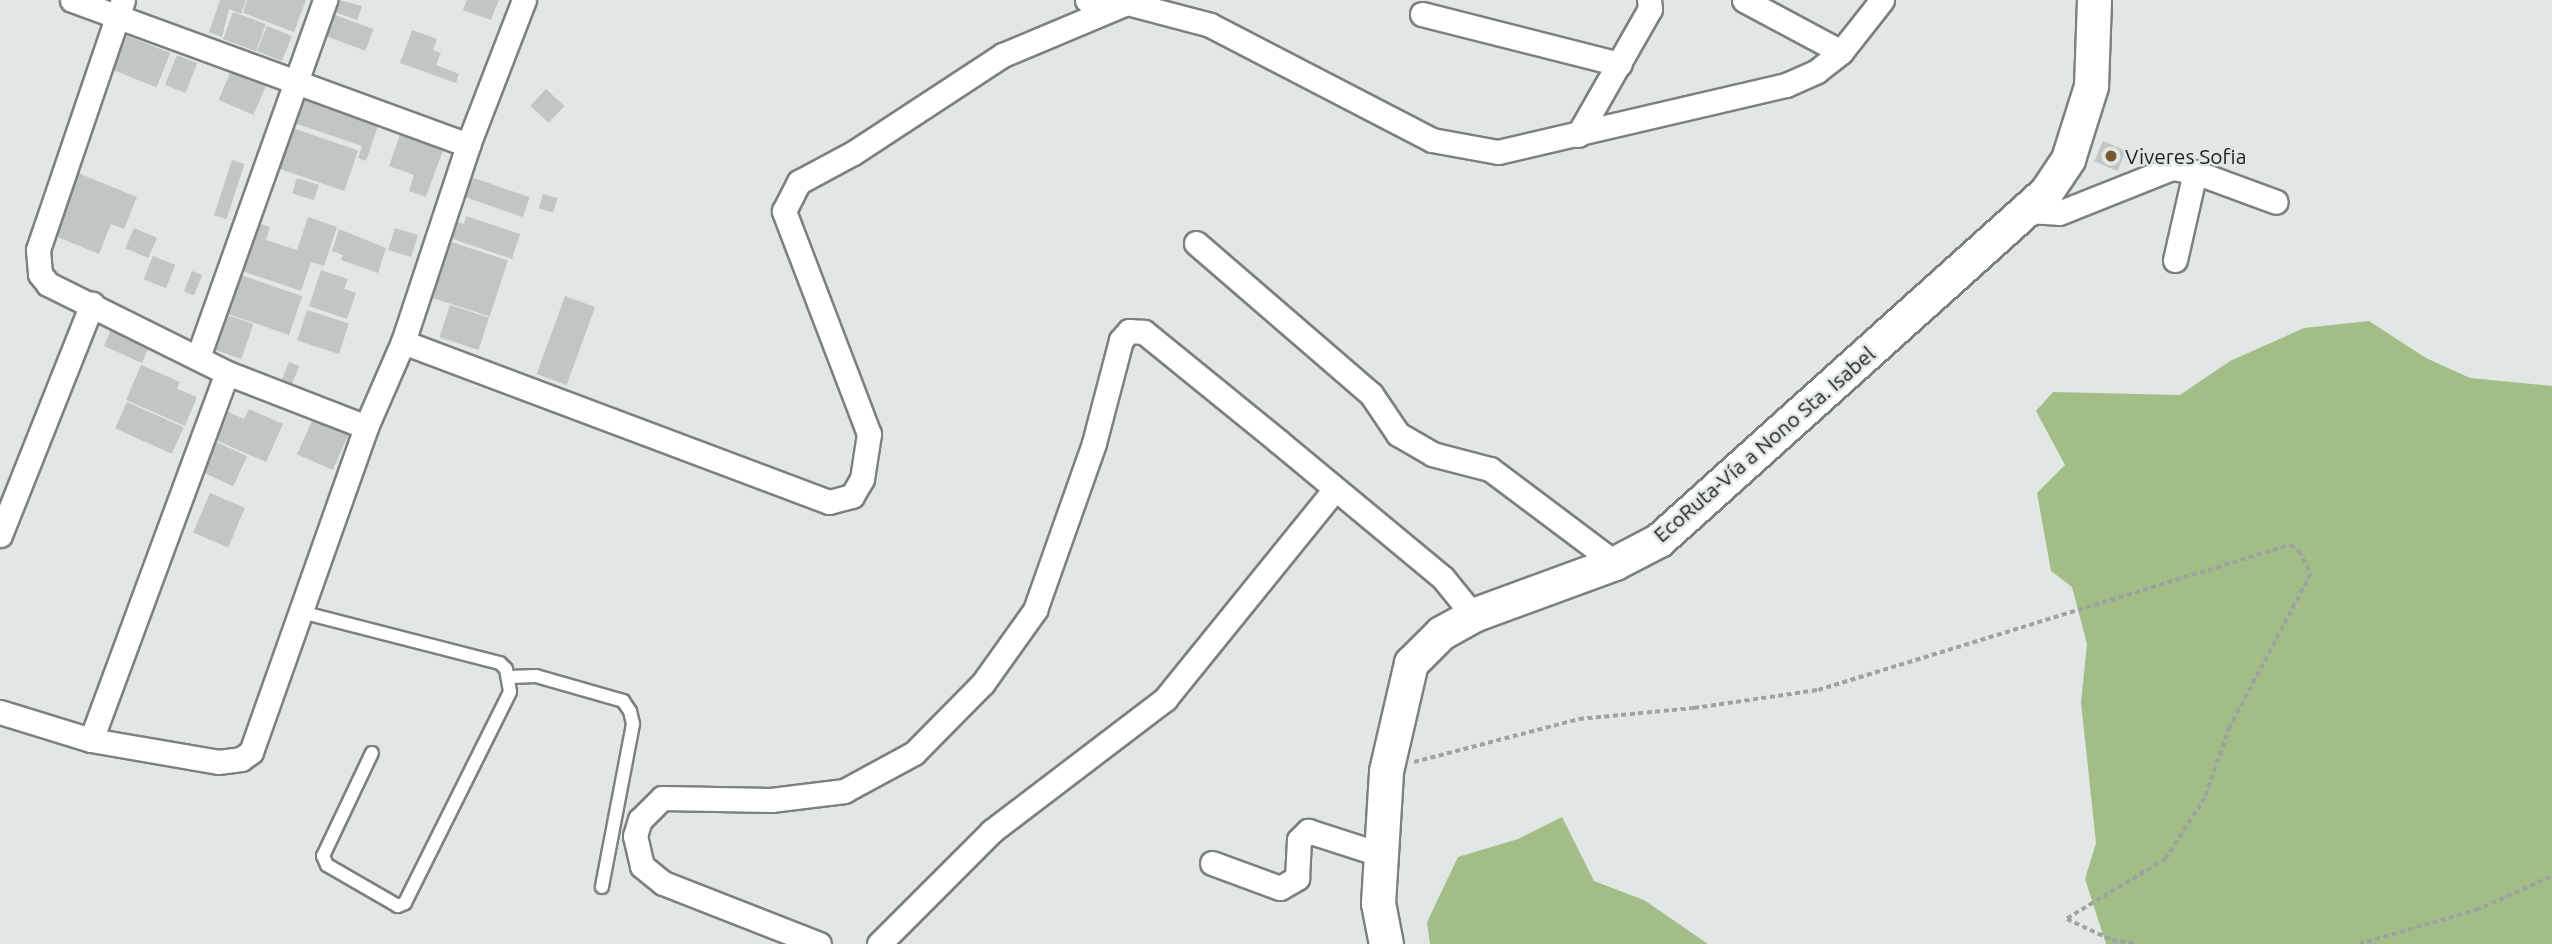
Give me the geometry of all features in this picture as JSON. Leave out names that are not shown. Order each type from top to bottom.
[{"type":"main road","name":"EcoRuta-Vía a Nono Sta. Isabel","points":[[1386,944],[1378,903],[1386,771],[1411,663],[1441,633],[1473,615],[1615,563],[1659,540],[2046,192],[2068,159],[2095,65],[2094,0]]},
{"type":"street","points":[[72,0],[120,8],[296,84],[468,145]]},
{"type":"street","points":[[198,357],[326,0]]},
{"type":"street","points":[[0,712],[91,740],[218,762],[242,759],[251,752],[366,427],[403,342],[468,145],[524,0]]},
{"type":"street","points":[[1087,0],[1127,3],[1210,25],[1432,140],[1498,152],[1786,85],[1841,52],[1882,0]]},
{"type":"street","points":[[1578,135],[1650,9],[1649,0]]},
{"type":"street","points":[[1744,0],[1841,52]]},
{"type":"street","points":[[403,342],[830,502],[852,496],[862,479],[869,434],[784,211],[799,182],[853,153],[1003,55],[1127,3]]},
{"type":"street","points":[[120,8],[38,250],[40,274],[48,284],[227,373],[366,427]]},
{"type":"street","points":[[1422,14],[1620,64]]},
{"type":"street","points":[[2025,211],[2059,213],[2172,169],[2195,172],[2276,202]]},
{"type":"street","points":[[2175,260],[2195,172]]},
{"type":"street","points":[[1196,243],[1371,394],[1398,434],[1432,454],[1490,469],[1615,563]]},
{"type":"street","points":[[0,535],[92,304]]},
{"type":"street","points":[[819,944],[663,883],[642,866],[635,836],[640,820],[662,799],[771,800],[844,791],[914,753],[983,682],[1035,610],[1094,443],[1121,340],[1129,331],[1144,332],[1443,578],[1473,615]]},
{"type":"street","points":[[91,740],[227,373]]},
{"type":"street","points":[[879,944],[992,831],[1164,699],[1335,489]]},
{"type":"street","points":[[1212,863],[1280,888],[1297,878],[1299,840],[1308,831],[1380,855]]},
{"type":"lane","points":[[301,612],[499,663],[510,677],[510,692],[405,903],[398,906],[327,865],[323,856],[372,753]]},
{"type":"lane","points":[[510,677],[536,676],[623,701],[631,711],[633,724],[602,887]]},
{"type":"path","points":[[1386,771],[1579,719],[1694,708],[1818,690],[2290,545],[2300,551],[2311,574],[2230,727],[2205,798],[2166,859],[2067,919],[2112,940],[2138,944]]},
{"type":"path","points":[[2359,944],[2476,910],[2552,876]]},
{"type":"green space","points":[[2369,321],[2426,358],[2470,378],[2552,386],[2552,944],[2106,944],[2085,879],[2096,843],[2081,702],[2087,644],[2072,587],[2051,571],[2037,493],[2065,465],[2036,411],[2053,392],[2180,395],[2230,361],[2304,328]]},
{"type":"green space","points":[[1562,817],[1594,881],[1644,900],[1708,944],[1430,944],[1427,922],[1458,857],[1518,839]]},
{"type":"building","points":[[220,0],[246,0],[241,14],[229,9],[222,37],[209,32]]},
{"type":"building","points":[[247,0],[306,0],[294,32],[243,13]]},
{"type":"building","points":[[339,0],[362,6],[357,20],[335,12]]},
{"type":"building","points":[[467,0],[499,0],[491,20],[463,10]]},
{"type":"building","points":[[233,12],[266,24],[256,51],[223,39]]},
{"type":"building","points":[[332,14],[373,29],[365,51],[324,36]]},
{"type":"building","points":[[267,26],[292,36],[282,61],[257,51]]},
{"type":"building","points":[[412,30],[437,39],[433,50],[441,53],[436,65],[459,74],[456,83],[400,63]]},
{"type":"building","points":[[123,34],[170,53],[156,87],[109,68]]},
{"type":"building","points":[[177,55],[197,63],[185,93],[165,85]]},
{"type":"building","points":[[233,66],[268,81],[254,115],[219,100]]},
{"type":"building","points":[[546,89],[564,106],[549,123],[530,106]]},
{"type":"building","points":[[302,97],[379,123],[366,161],[358,158],[362,146],[294,123]]},
{"type":"building","points":[[293,128],[358,150],[344,191],[279,169]]},
{"type":"building","points":[[400,135],[443,150],[426,197],[409,191],[414,175],[389,166]]},
{"type":"building","name":"Viveres Sofia","points":[[2103,141],[2126,151],[2117,171],[2094,161]]},
{"type":"building","points":[[232,160],[244,164],[226,219],[214,215]]},
{"type":"building","points":[[78,173],[137,197],[124,229],[111,224],[99,254],[53,235]]},
{"type":"building","points":[[471,177],[530,197],[523,217],[464,197]]},
{"type":"building","points":[[297,178],[319,185],[314,200],[292,193]]},
{"type":"building","points":[[543,194],[557,198],[553,213],[539,208]]},
{"type":"building","points":[[466,216],[520,234],[512,259],[450,238],[456,221],[464,224]]},
{"type":"building","points":[[308,217],[337,227],[324,266],[311,262],[301,291],[239,270],[255,222],[270,227],[266,240],[297,250]]},
{"type":"building","points":[[134,228],[157,238],[148,258],[125,248]]},
{"type":"building","points":[[395,228],[418,235],[411,257],[388,250]]},
{"type":"building","points":[[339,229],[386,248],[378,273],[341,260],[343,255],[332,251]]},
{"type":"building","points":[[448,241],[508,260],[490,317],[430,297]]},
{"type":"building","points":[[153,256],[175,265],[166,288],[144,279]]},
{"type":"building","points":[[321,270],[348,279],[344,289],[356,293],[347,319],[309,306]]},
{"type":"building","points":[[192,271],[202,275],[194,296],[184,291]]},
{"type":"building","points":[[238,274],[302,296],[289,335],[225,313]]},
{"type":"building","points":[[565,296],[595,307],[567,385],[537,374]]},
{"type":"building","points":[[450,305],[489,318],[478,350],[439,337]]},
{"type":"building","points":[[307,310],[349,324],[339,354],[297,340]]},
{"type":"building","points":[[224,314],[253,324],[241,359],[212,349]]},
{"type":"building","points":[[113,324],[153,337],[142,363],[104,346]]},
{"type":"building","points":[[289,362],[299,366],[292,384],[282,380]]},
{"type":"building","points":[[141,365],[180,382],[177,389],[197,397],[185,426],[126,400]]},
{"type":"building","points":[[127,402],[184,427],[172,454],[115,428]]},
{"type":"building","points":[[249,409],[283,424],[266,462],[211,438],[224,410],[244,419]]},
{"type":"building","points":[[315,414],[351,430],[333,470],[297,454]]},
{"type":"building","points":[[210,439],[247,456],[233,486],[196,469]]},
{"type":"building","points":[[210,493],[245,508],[228,547],[193,533]]},
{"type":"place","name":"Viveres Sofia","points":[[2111,156]]}]
